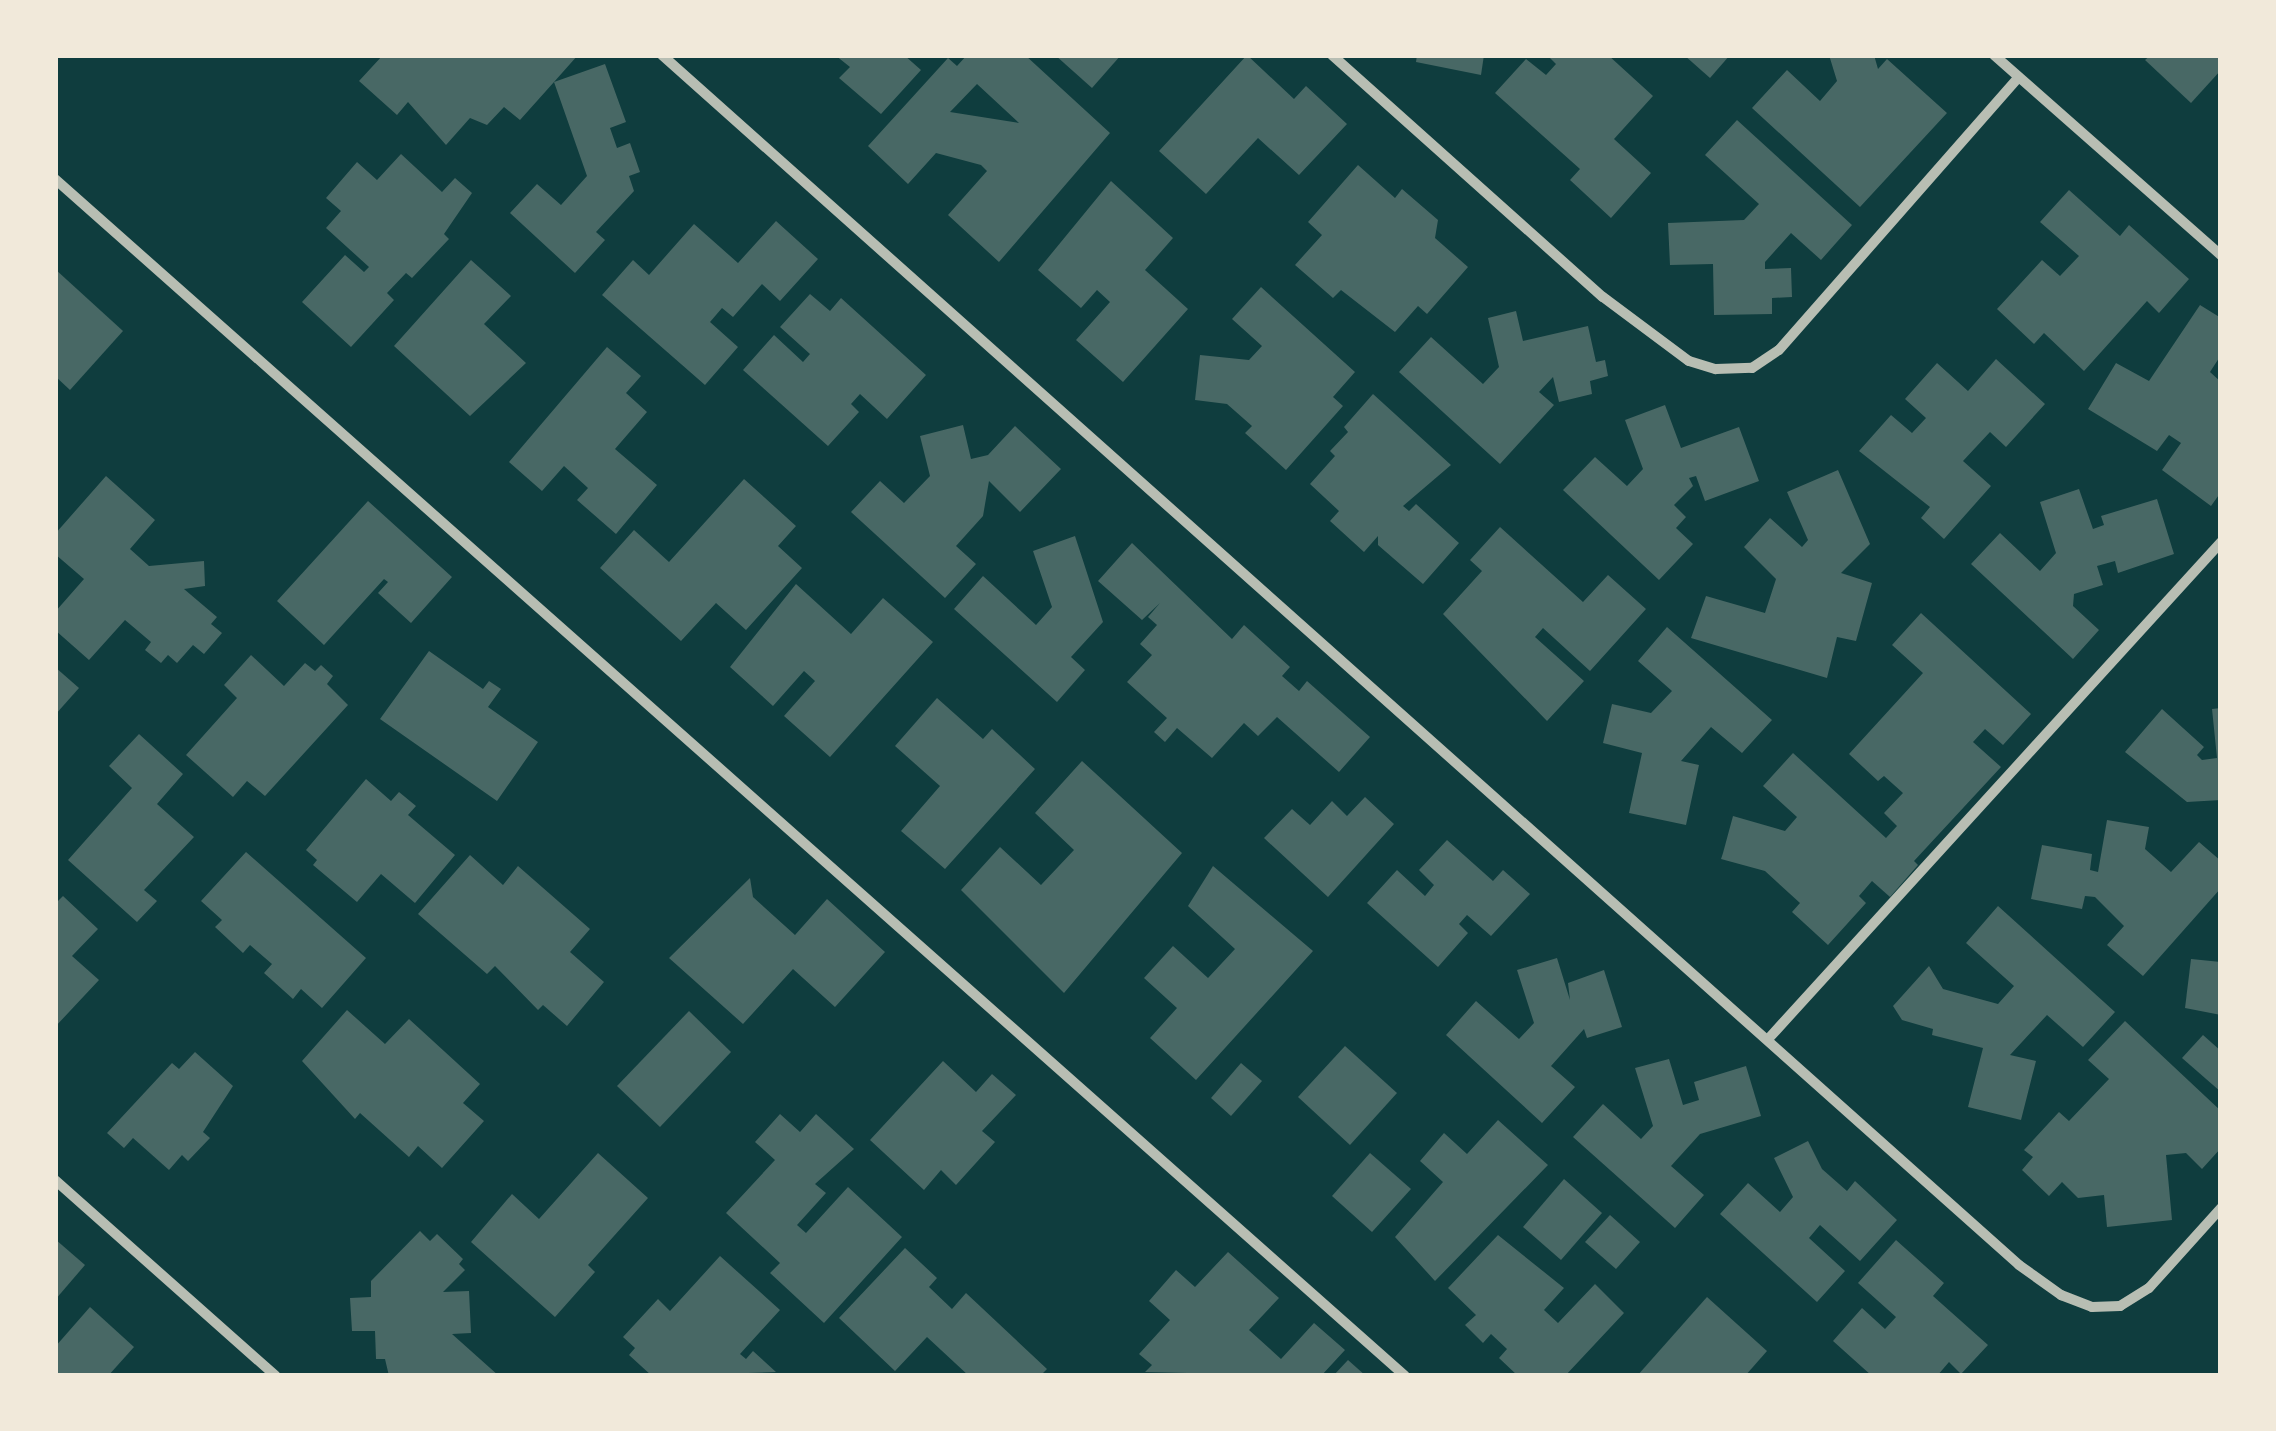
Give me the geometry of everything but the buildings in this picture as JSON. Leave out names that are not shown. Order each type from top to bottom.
[{"type":"street","points":[[662,55],[1770,1037],[2018,1265],[2061,1295],[2092,1306],[2120,1306],[2150,1288],[2221,1208]]},
{"type":"street","points":[[1332,55],[1603,297],[1689,361],[1716,369],[1752,368],[1779,350],[2019,77]]},
{"type":"street","points":[[1994,55],[2221,256]]},
{"type":"street","points":[[55,179],[1406,1376]]},
{"type":"street","points":[[1770,1037],[2221,542]]},
{"type":"street","points":[[55,1180],[276,1376]]}]
